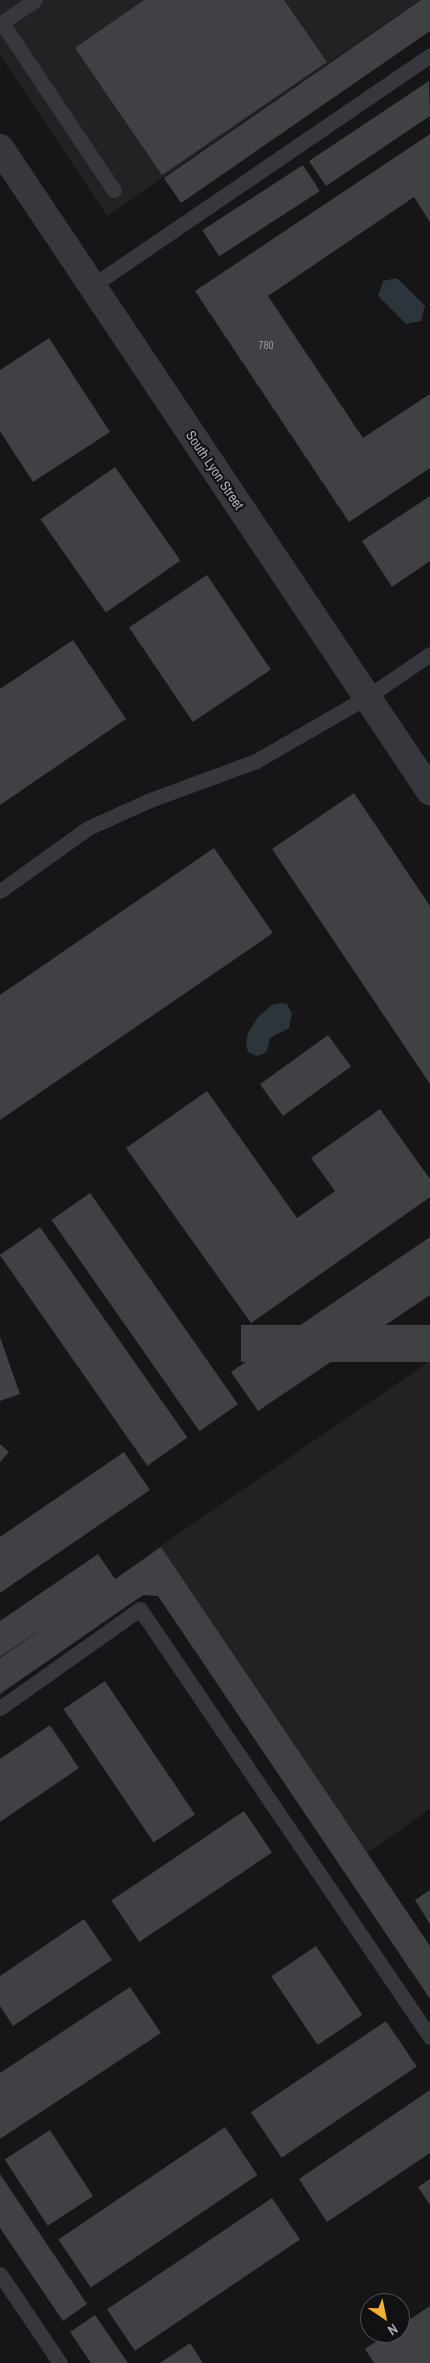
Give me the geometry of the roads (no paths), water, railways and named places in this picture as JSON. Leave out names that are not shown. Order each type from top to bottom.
[{"type":"street","name":"South Lyon Street","points":[[0,148],[430,791]]},
{"type":"lane","points":[[35,0],[1,23],[114,190]]},
{"type":"lane","points":[[92,286],[430,55]]},
{"type":"lane","points":[[0,891],[88,828],[150,800],[256,761],[367,697],[430,654]]},
{"type":"lane","points":[[0,1708],[140,1610],[430,2037]]},
{"type":"lane","points":[[0,2274],[60,2363]]}]
